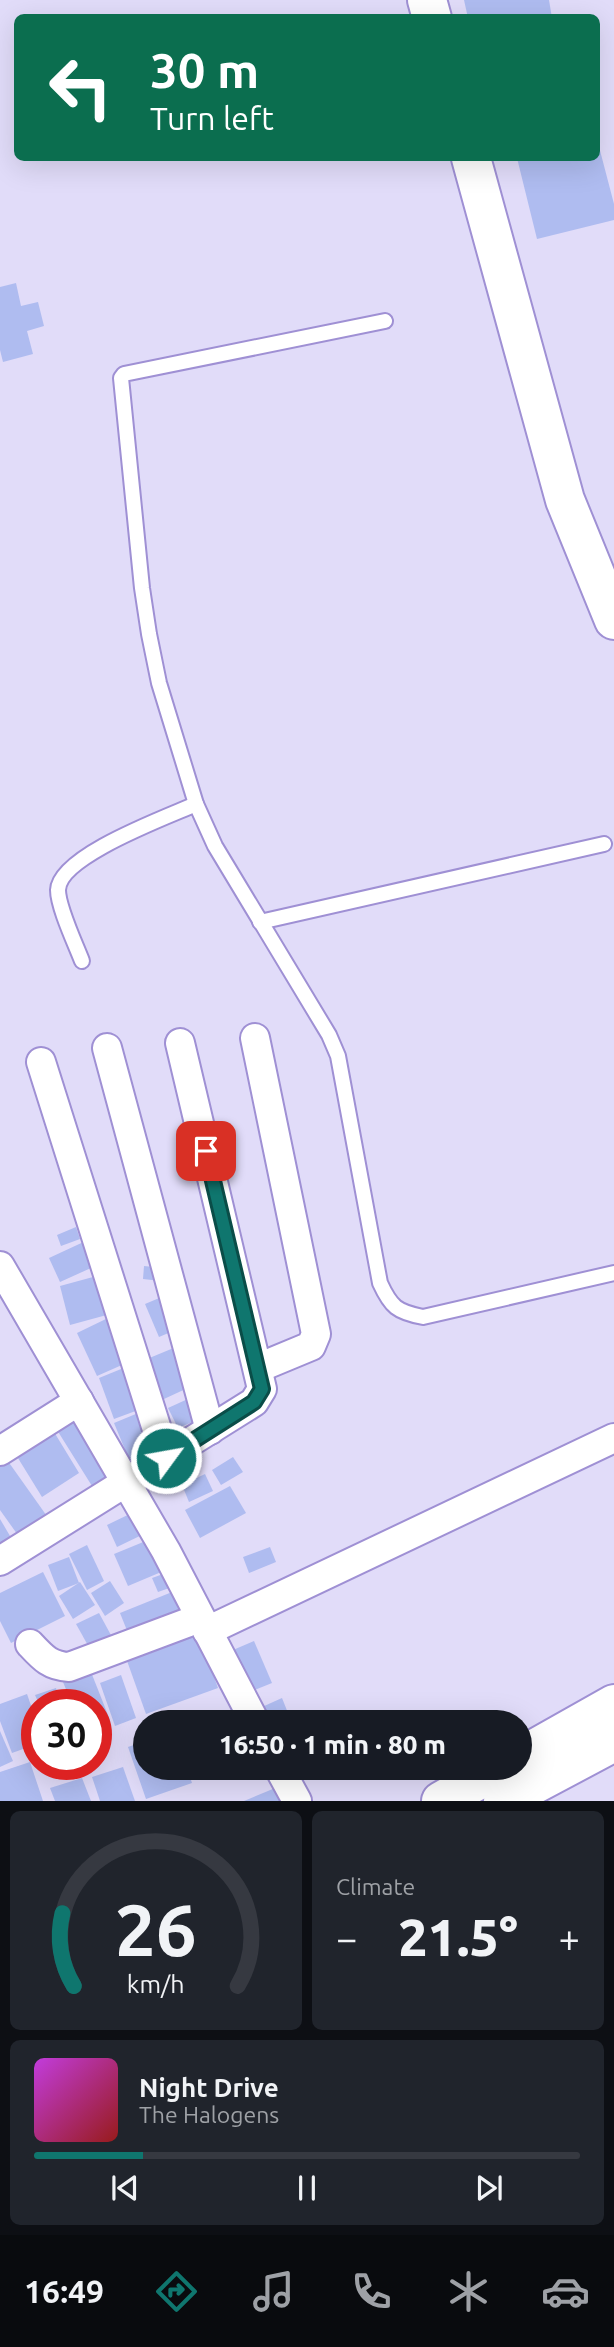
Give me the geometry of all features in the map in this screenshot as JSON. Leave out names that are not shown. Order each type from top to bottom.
[{"type":"street","points":[[472,161],[565,500],[614,620]]},
{"type":"street","points":[[255,1038],[316,1334],[311,1346],[258,1368]]},
{"type":"street","points":[[0,1561],[254,1402],[262,1389],[180,1043]]},
{"type":"street","points":[[107,1048],[210,1430]]},
{"type":"street","points":[[41,1062],[166,1458]]},
{"type":"street","points":[[0,1266],[166,1551],[249,1710]]},
{"type":"street","points":[[0,1451],[79,1401]]},
{"type":"street","points":[[30,1644],[55,1667],[69,1667],[203,1625],[614,1438]]},
{"type":"street","points":[[532,1750],[614,1704]]},
{"type":"street","points":[[503,1801],[614,1742]]},
{"type":"street","points":[[286,1780],[297,1801]]},
{"type":"street","points":[[441,1801],[479,1780]]},
{"type":"lane","points":[[385,321],[121,377],[140,574],[159,683],[196,804],[215,846],[329,1035],[338,1056],[380,1283],[387,1300],[402,1313],[423,1317],[614,1273]]},
{"type":"lane","points":[[82,961],[59,898],[58,886],[64,874],[80,859],[97,849],[196,804]]},
{"type":"lane","points":[[260,922],[604,844]]},
{"type":"building","points":[[464,0],[549,0],[551,14],[467,14]]},
{"type":"building","points":[[600,150],[614,204],[614,220],[537,239],[518,161],[600,161]]},
{"type":"building","points":[[16,283],[21,306],[38,302],[44,326],[27,331],[33,354],[3,362],[0,350],[0,287]]},
{"type":"building","points":[[76,1227],[80,1239],[61,1246],[57,1235]]},
{"type":"building","points":[[90,1239],[102,1263],[60,1282],[49,1258]]},
{"type":"building","points":[[144,1266],[163,1268],[161,1281],[143,1279]]},
{"type":"building","points":[[104,1274],[114,1313],[70,1325],[60,1286]]},
{"type":"building","points":[[164,1296],[178,1329],[159,1337],[145,1304]]},
{"type":"building","points":[[110,1317],[131,1361],[97,1376],[77,1333]]},
{"type":"building","points":[[176,1347],[192,1386],[164,1399],[147,1359]]},
{"type":"building","points":[[126,1367],[141,1409],[114,1419],[99,1378]]},
{"type":"building","points":[[190,1398],[200,1419],[178,1428],[168,1408]]},
{"type":"building","points":[[74,1409],[119,1480],[97,1494],[52,1422]]},
{"type":"building","points":[[143,1411],[160,1452],[131,1464],[114,1423]]},
{"type":"building","points":[[51,1427],[79,1473],[42,1497],[13,1450]]},
{"type":"building","points":[[0,1450],[49,1519],[20,1538],[0,1510]]},
{"type":"building","points":[[233,1457],[243,1472],[221,1485],[212,1470]]},
{"type":"building","points":[[205,1474],[213,1491],[189,1502],[182,1485]]},
{"type":"building","points":[[230,1486],[246,1513],[200,1538],[185,1510]]},
{"type":"building","points":[[138,1510],[148,1532],[117,1547],[107,1525]]},
{"type":"building","points":[[0,1519],[13,1541],[0,1549]]},
{"type":"building","points":[[153,1538],[166,1570],[128,1586],[114,1554]]},
{"type":"building","points":[[87,1545],[104,1581],[87,1590],[69,1554]]},
{"type":"building","points":[[270,1547],[276,1562],[249,1573],[243,1557]]},
{"type":"building","points":[[69,1557],[79,1583],[58,1591],[48,1565]]},
{"type":"building","points":[[43,1572],[65,1616],[11,1643],[0,1621],[0,1593]]},
{"type":"building","points":[[166,1573],[172,1587],[158,1592],[152,1578]]},
{"type":"building","points":[[110,1581],[124,1603],[105,1616],[91,1593]]},
{"type":"building","points":[[80,1582],[95,1605],[73,1619],[59,1596]]},
{"type":"building","points":[[182,1588],[192,1613],[130,1638],[120,1613]]},
{"type":"building","points":[[99,1613],[112,1637],[90,1649],[76,1624]]},
{"type":"building","points":[[198,1633],[218,1688],[157,1710],[145,1710],[126,1658]]},
{"type":"building","points":[[254,1641],[272,1683],[250,1692],[233,1650]]},
{"type":"building","points":[[91,1672],[98,1689],[66,1689],[63,1682]]},
{"type":"building","points":[[121,1675],[133,1710],[133,1719],[115,1726],[112,1717],[112,1689],[102,1689],[100,1683]]},
{"type":"building","points":[[21,1696],[21,1750],[12,1753],[0,1721],[0,1704]]},
{"type":"building","points":[[282,1698],[287,1710],[263,1710],[262,1707]]},
{"type":"building","points":[[0,1731],[13,1761],[0,1767]]},
{"type":"building","points":[[133,1745],[133,1761],[128,1747]]},
{"type":"building","points":[[21,1765],[21,1780],[36,1780],[43,1801],[0,1801],[0,1772]]},
{"type":"building","points":[[123,1767],[135,1801],[100,1801],[93,1780],[112,1780],[112,1771]]},
{"type":"building","points":[[83,1780],[91,1801],[55,1801],[50,1788]]},
{"type":"building","points":[[139,1780],[191,1780],[192,1783],[146,1799]]},
{"type":"building","points":[[280,1786],[286,1801],[244,1801]]},
{"type":"route","points":[[166,1458],[254,1402],[262,1389],[206,1151]]}]
